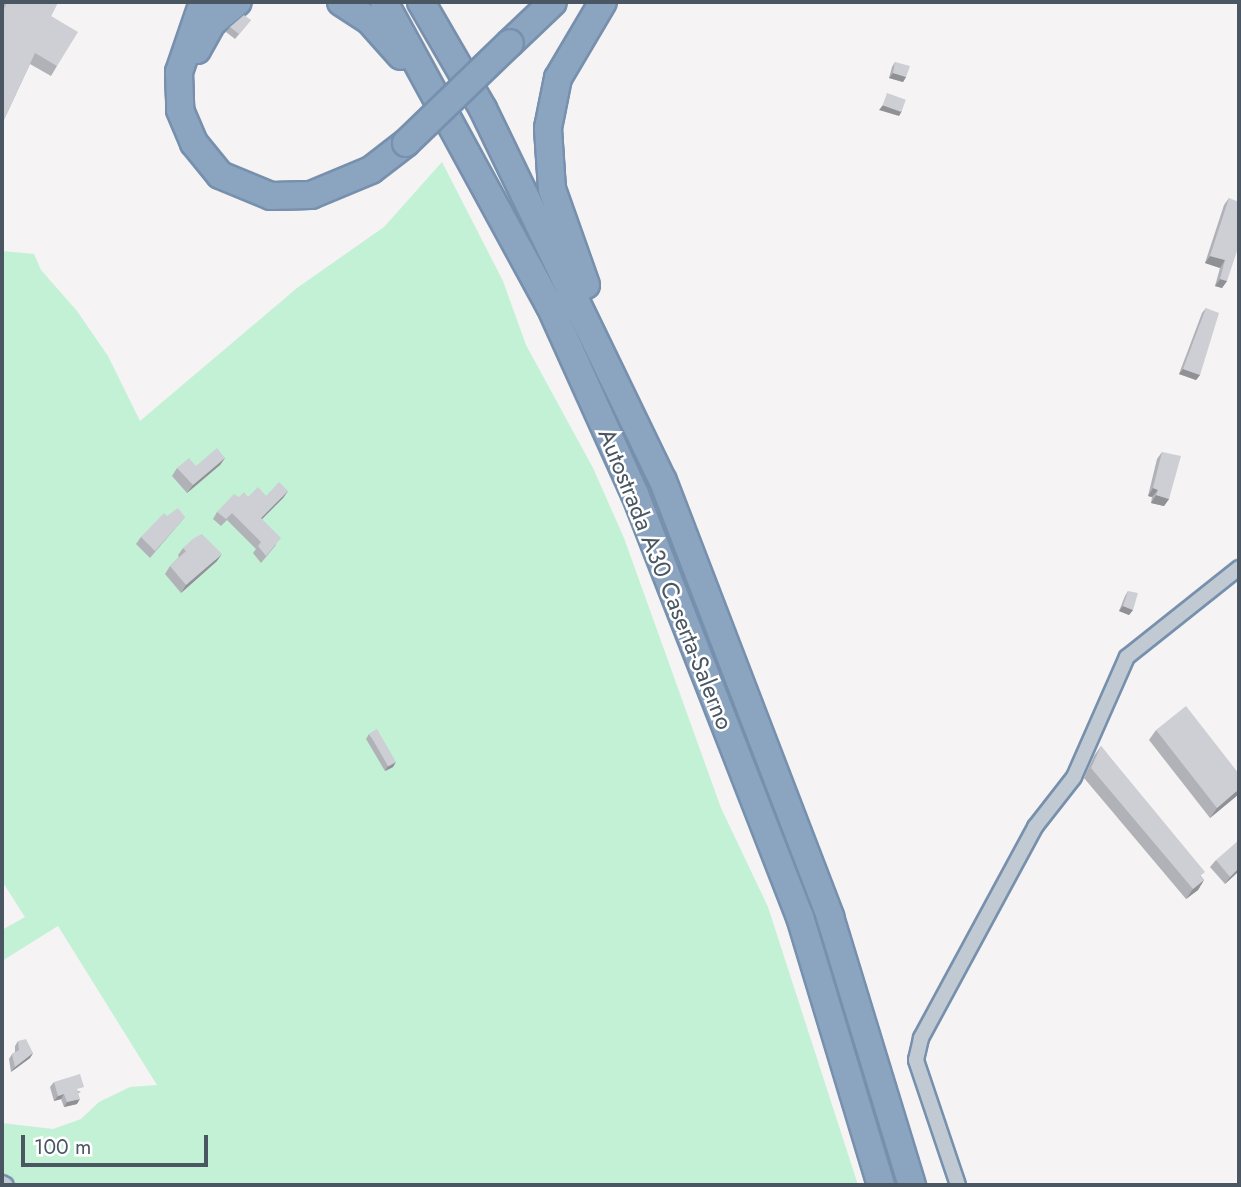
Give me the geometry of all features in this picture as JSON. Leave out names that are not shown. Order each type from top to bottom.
[{"type":"highway","points":[[203,2],[184,51],[178,90],[185,126],[220,175],[271,196],[311,195],[371,170],[507,38],[538,2]]},
{"type":"highway","points":[[238,2],[202,37],[190,73],[197,127],[228,166],[273,185],[309,183],[345,171],[403,138]]},
{"type":"highway","points":[[341,2],[369,20],[405,60],[509,245],[550,306]]},
{"type":"highway","name":"Autostrada A30 Caserta-Salerno","points":[[384,2],[550,306],[635,494],[800,917],[881,1185]]},
{"type":"highway","name":"Autostrada A30 Caserta-Salerno","points":[[421,2],[483,110],[663,481],[830,917],[912,1185]]},
{"type":"highway","points":[[507,38],[553,2]]},
{"type":"highway","points":[[603,2],[558,78],[548,128],[549,169],[558,213],[623,372],[637,427]]},
{"type":"street","points":[[958,1185],[916,1060],[921,1038],[1035,827],[1074,777],[1127,657],[1239,568]]},
{"type":"street","points":[[2,1183],[6,1185]]},
{"type":"green space","points":[[442,162],[503,281],[526,345],[593,468],[624,538],[721,808],[768,907],[858,1185],[9,1185],[2,1180],[2,1123],[53,1129],[81,1119],[99,1102],[130,1087],[157,1085],[58,926],[2,961],[2,930],[25,917],[2,881],[2,251],[34,254],[41,270],[77,311],[108,356],[140,421],[297,288],[384,227]]},
{"type":"building","points":[[7,2],[58,2],[51,16],[78,32],[57,66],[35,53],[2,124],[2,14]]},
{"type":"building","points":[[244,15],[251,20],[239,34],[230,27]]},
{"type":"building","points":[[895,62],[910,66],[906,77],[893,73]]},
{"type":"building","points":[[887,93],[906,100],[901,112],[883,105]]},
{"type":"building","points":[[1229,198],[1239,202],[1239,245],[1227,281],[1220,279],[1225,260],[1210,256]]},
{"type":"building","points":[[1206,308],[1219,313],[1200,375],[1183,369]]},
{"type":"building","points":[[217,448],[225,458],[193,485],[177,468],[189,458],[196,466]]},
{"type":"building","points":[[1162,452],[1181,456],[1169,499],[1156,495],[1158,490],[1153,488]]},
{"type":"building","points":[[279,482],[288,491],[261,518],[281,538],[266,556],[258,546],[261,542],[232,513],[226,519],[217,512],[234,494],[239,497],[244,492],[248,497],[258,487],[266,496]]},
{"type":"building","points":[[178,508],[185,517],[155,551],[141,537],[164,513],[167,516]]},
{"type":"building","points":[[202,534],[222,554],[186,585],[170,566],[186,551],[183,548]]},
{"type":"building","points":[[1128,591],[1138,593],[1133,610],[1123,606]]},
{"type":"building","points":[[1186,706],[1239,774],[1239,789],[1217,808],[1156,730]]},
{"type":"building","points":[[377,729],[396,762],[388,766],[369,734]]},
{"type":"building","points":[[1101,746],[1205,872],[1200,876],[1204,880],[1193,889],[1091,768]]},
{"type":"building","points":[[1239,840],[1239,868],[1230,877],[1216,860]]},
{"type":"building","points":[[26,1039],[33,1053],[15,1067],[12,1054],[19,1050],[18,1041]]},
{"type":"building","points":[[80,1074],[84,1087],[77,1089],[80,1099],[67,1102],[64,1094],[58,1096],[54,1082]]}]
